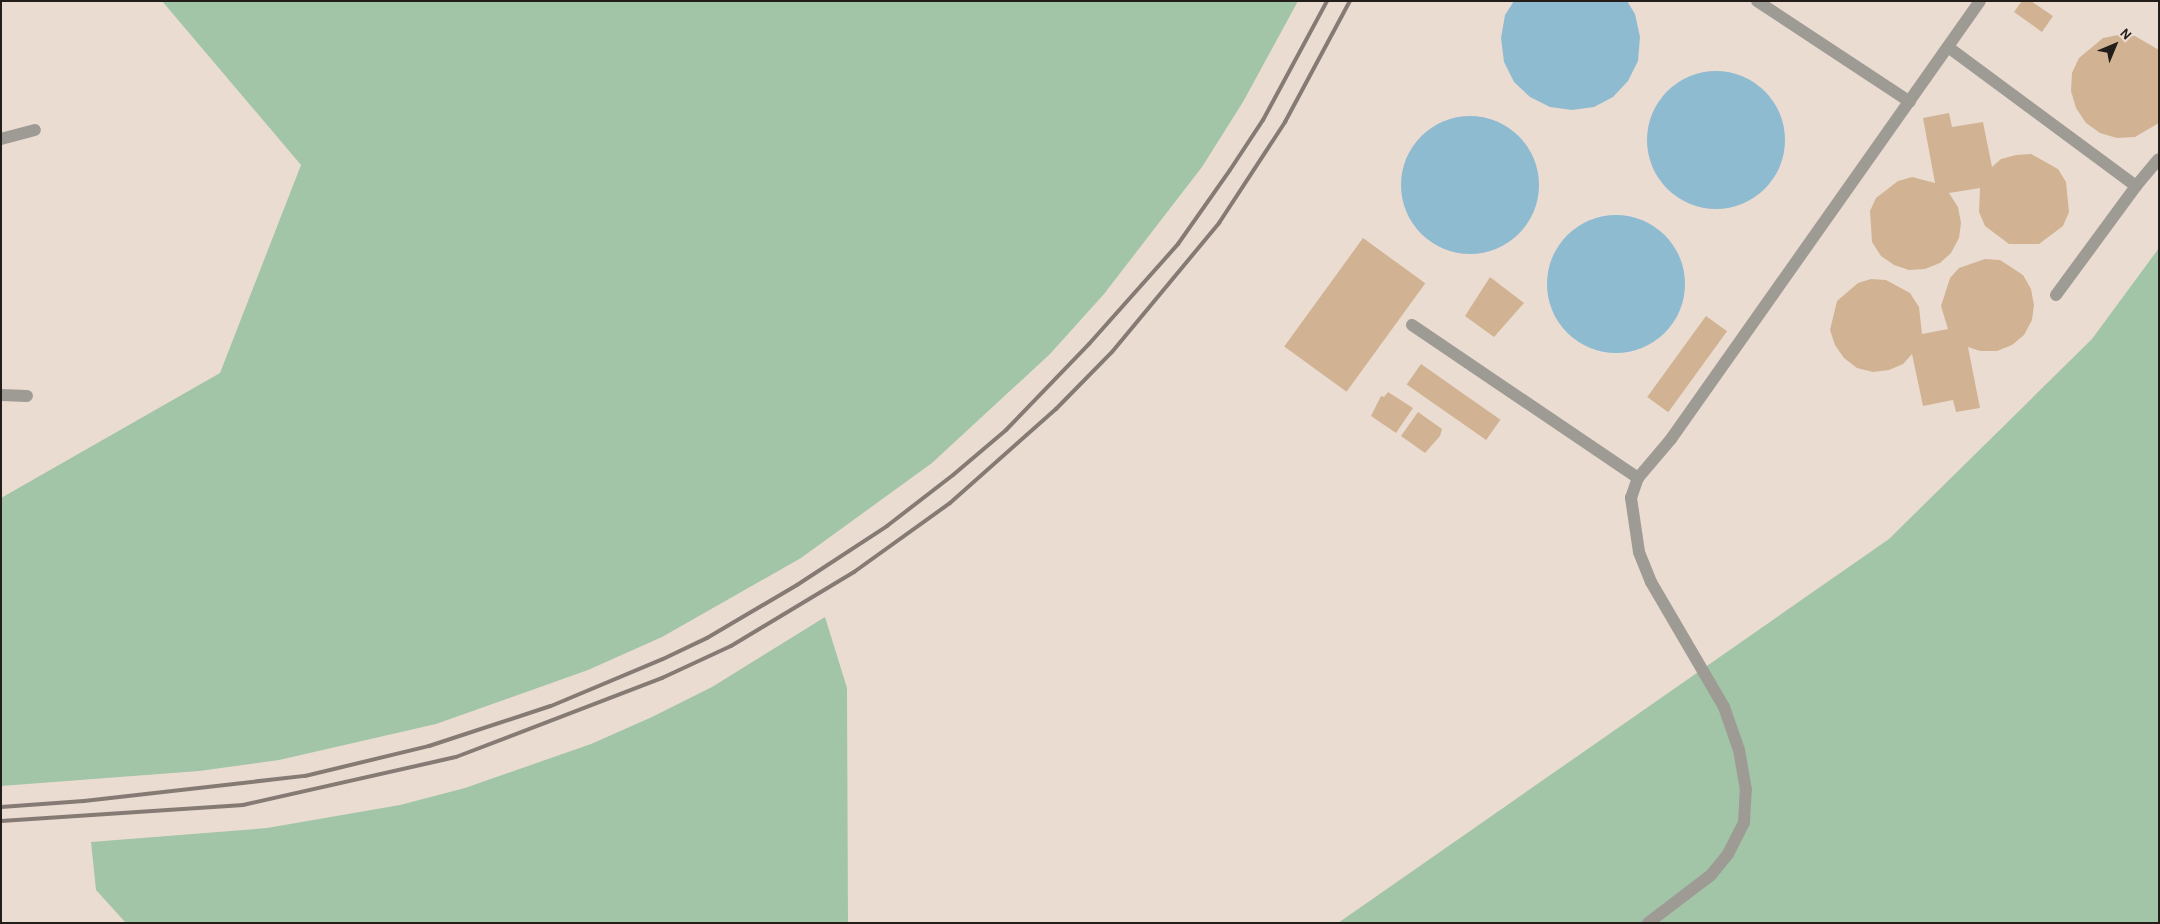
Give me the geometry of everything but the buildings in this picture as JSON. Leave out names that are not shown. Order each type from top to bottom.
[{"type":"lane","points":[[1758,1],[1910,102]]},
{"type":"lane","points":[[1648,923],[1711,874],[1728,854],[1744,823],[1746,790],[1739,750],[1724,707],[1650,582],[1639,552],[1631,498],[1638,478],[1671,439],[1980,1]]},
{"type":"lane","points":[[1948,47],[2136,186]]},
{"type":"lane","points":[[1,139],[35,130]]},
{"type":"lane","points":[[2056,294],[2159,158]]},
{"type":"lane","points":[[1412,325],[1638,478]]},
{"type":"lane","points":[[1,395],[27,396]]},
{"type":"green space","points":[[162,1],[1298,1],[1243,102],[1202,167],[1104,294],[1050,354],[932,463],[801,558],[662,637],[588,670],[436,724],[279,760],[199,771],[1,786],[1,498],[220,373],[301,165]]},
{"type":"green space","points":[[2159,248],[2159,923],[1338,923],[1889,539],[2092,339]]},
{"type":"green space","points":[[825,617],[847,688],[848,923],[126,923],[96,890],[91,842],[267,828],[400,805],[465,788],[591,744],[652,717],[712,687]]},
{"type":"water","points":[[1514,1],[1627,1],[1635,14],[1640,37],[1638,61],[1628,81],[1613,97],[1594,107],[1572,110],[1550,107],[1530,97],[1514,82],[1504,62],[1501,38],[1505,15]]},
{"type":"water","points":[[1716,71],[1730,72],[1743,76],[1755,82],[1765,91],[1774,101],[1780,113],[1784,126],[1784,154],[1780,167],[1774,179],[1765,189],[1755,198],[1743,204],[1730,208],[1716,209],[1702,208],[1689,204],[1677,198],[1667,189],[1658,179],[1652,167],[1648,154],[1647,140],[1648,126],[1652,113],[1658,101],[1667,91],[1677,82],[1689,76],[1702,72]]},
{"type":"water","points":[[1470,116],[1484,117],[1497,121],[1509,127],[1519,136],[1528,146],[1534,158],[1538,171],[1538,199],[1534,212],[1528,224],[1519,234],[1509,243],[1497,249],[1484,253],[1470,254],[1456,253],[1443,249],[1431,243],[1421,234],[1412,224],[1406,212],[1402,199],[1401,185],[1402,171],[1406,158],[1412,146],[1421,136],[1431,127],[1443,121],[1456,117]]},
{"type":"water","points":[[1616,215],[1630,216],[1643,220],[1655,226],[1665,235],[1674,245],[1680,257],[1684,270],[1684,298],[1680,311],[1674,323],[1665,333],[1655,342],[1643,348],[1630,352],[1616,353],[1602,352],[1589,348],[1577,342],[1567,333],[1558,323],[1552,311],[1548,298],[1547,284],[1548,270],[1552,257],[1558,245],[1567,235],[1577,226],[1589,220],[1602,216]]},
{"type":"railway","points":[[1,807],[84,801],[305,776],[429,746],[551,706],[663,659],[707,638],[797,585],[887,526],[953,475],[1006,430],[1089,344],[1178,244],[1230,170],[1263,120],[1327,1]]},
{"type":"railway","points":[[1,821],[243,805],[456,757],[662,678],[731,646],[854,572],[950,503],[1056,409],[1112,352],[1219,223],[1285,122],[1350,1]]}]
